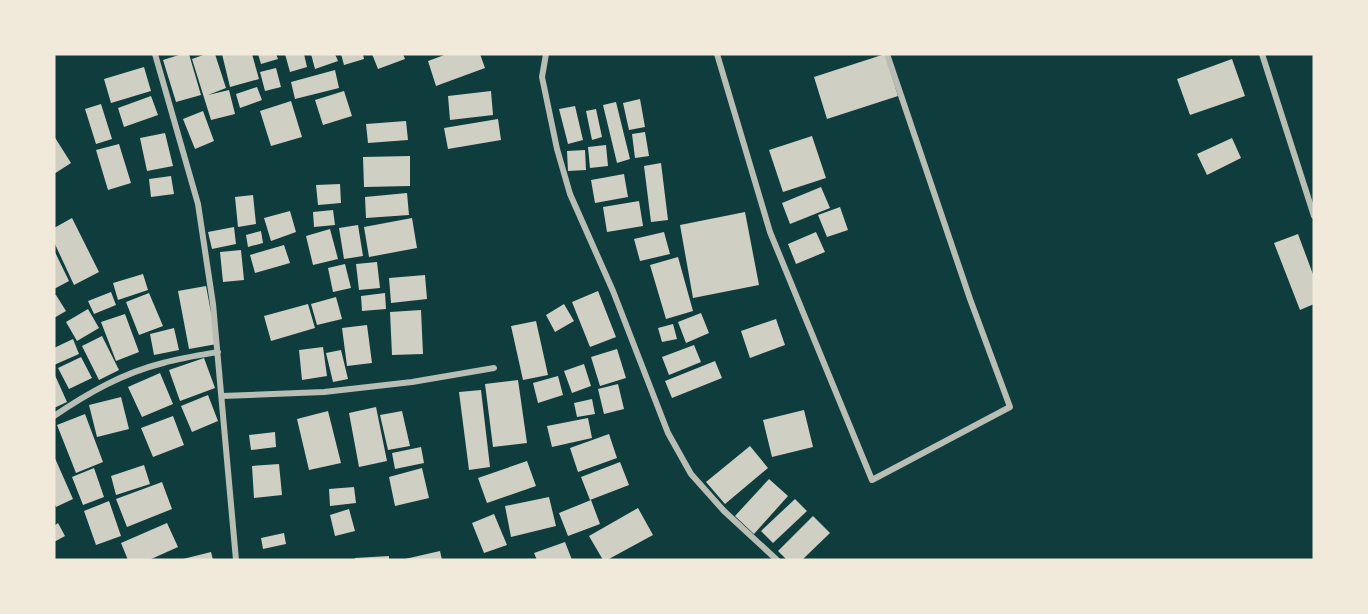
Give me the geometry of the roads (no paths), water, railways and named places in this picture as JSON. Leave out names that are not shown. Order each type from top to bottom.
[{"type":"street","points":[[155,54],[198,204],[213,304],[236,560]]},
{"type":"street","points":[[546,54],[542,77],[557,149],[570,194],[613,291],[668,433],[691,474],[724,511],[777,560]]},
{"type":"street","points":[[717,54],[770,231],[872,480],[1011,407],[970,299],[887,54]]},
{"type":"street","points":[[1262,54],[1314,216]]},
{"type":"street","points":[[54,416],[84,396],[120,377],[161,363],[218,352]]},
{"type":"street","points":[[222,396],[324,392],[412,382],[494,368]]}]
